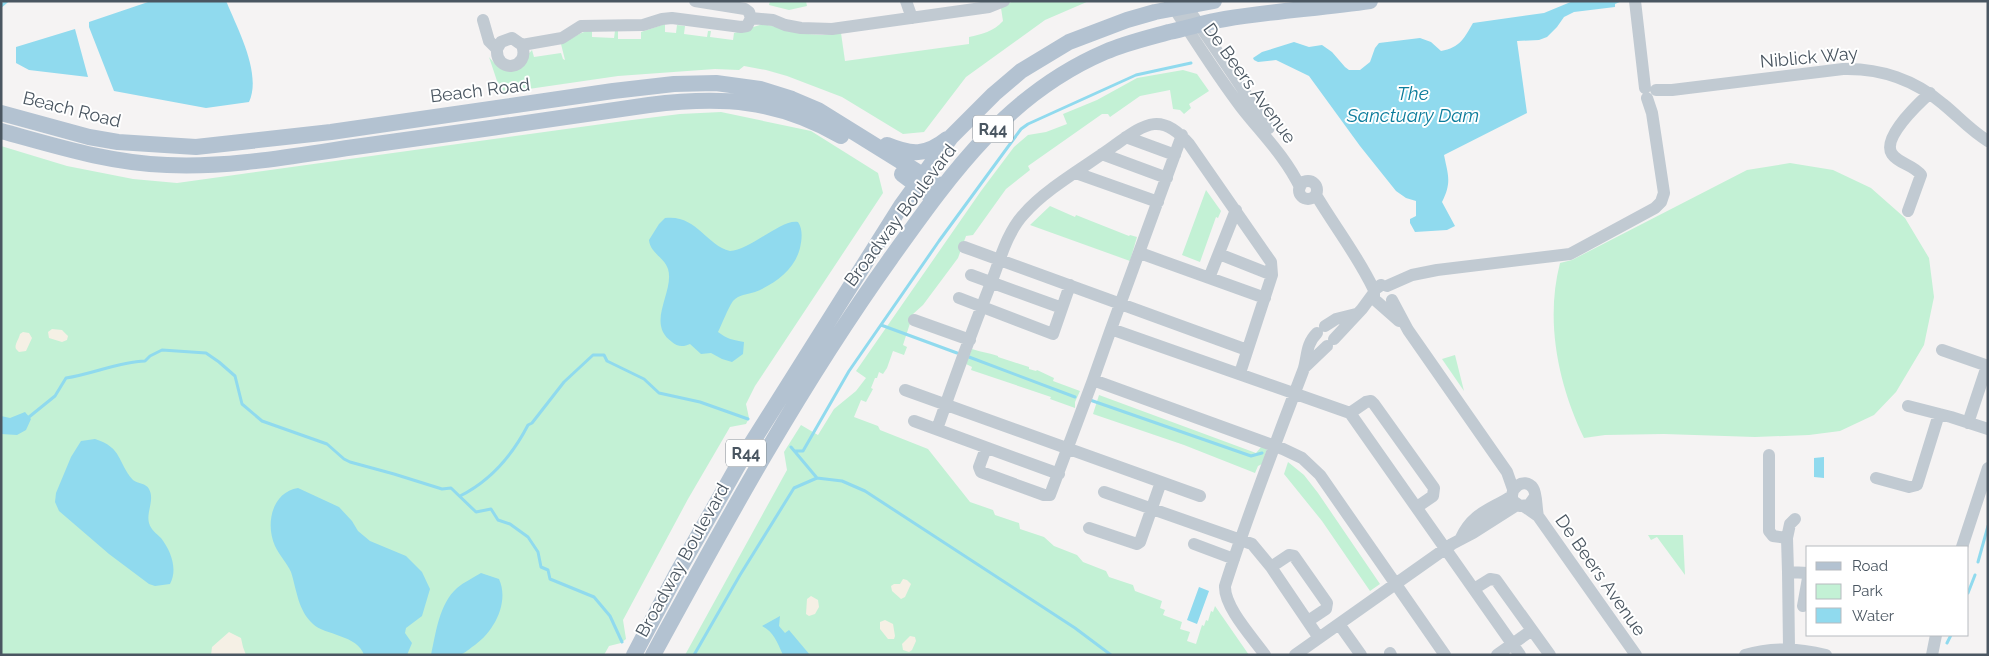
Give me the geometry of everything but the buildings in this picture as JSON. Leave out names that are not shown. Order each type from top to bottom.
[{"type":"main road","name":"Broadway Boulevard","points":[[634,655],[676,575],[741,460],[901,206],[921,181],[951,137],[994,94],[1021,71],[1050,53],[1102,28],[1126,20],[1178,4],[1214,1]]},
{"type":"main road","name":"Broadway Boulevard","points":[[653,655],[749,480],[811,377],[867,292],[938,192],[980,142],[1010,111],[1051,80],[1082,63],[1122,46],[1223,19],[1370,1]]},
{"type":"main road","name":"Beach Road","points":[[1,113],[108,141],[196,147],[331,132],[613,91],[674,84],[716,83],[760,89],[792,98],[818,110],[870,142],[921,181]]},
{"type":"main road","name":"Beach Road","points":[[1,131],[61,149],[109,160],[167,165],[208,165],[275,159],[649,104],[684,100],[720,100],[744,102],[788,111],[846,139],[938,192]]},
{"type":"main road","points":[[870,142],[881,143],[912,153],[929,150],[951,137]]},
{"type":"street","points":[[906,1],[912,18]]},
{"type":"street","points":[[751,18],[773,20],[785,25],[801,28],[824,29],[988,7],[1004,1]]},
{"type":"street","points":[[522,45],[562,38],[577,27],[586,25],[643,25],[672,18],[741,27],[749,23],[751,18],[749,12],[745,9],[695,2]]},
{"type":"street","points":[[1265,655],[1226,598],[1225,586],[1240,539],[1304,368],[1307,348],[1312,338],[1336,319],[1359,311],[1412,275],[1437,270],[1570,254],[1655,208],[1661,202],[1664,193],[1652,113],[1652,93],[1644,71],[1635,3]]},
{"type":"street","name":"De Beers Avenue","points":[[1178,4],[1194,26],[1241,107],[1268,138],[1303,184]]},
{"type":"street","points":[[483,20],[489,41],[497,49]]},
{"type":"street","name":"De Beers Avenue","points":[[1194,26],[1212,42],[1226,68],[1303,184],[1301,195],[1312,197],[1331,220],[1507,472],[1521,497],[1538,516],[1636,655]]},
{"type":"street","points":[[508,38],[516,40],[522,45],[523,58],[517,65],[504,64],[500,62],[497,49],[501,42],[508,38]]},
{"type":"street","name":"Niblick Way","points":[[1652,93],[1854,68],[1897,76],[1911,82],[1930,93],[1969,128],[1988,141]]},
{"type":"street","points":[[1908,211],[1921,175],[1894,156],[1891,151],[1891,144],[1905,117],[1930,93]]},
{"type":"street","points":[[937,429],[981,307],[1014,227],[1036,201],[1126,137],[1152,123],[1159,123],[1170,127],[1182,135],[1271,262],[1272,275],[1240,373]]},
{"type":"street","points":[[986,448],[979,467],[981,472],[1035,492],[1046,495],[1050,494],[1112,330],[1182,135]]},
{"type":"street","points":[[1126,137],[1175,155]]},
{"type":"street","points":[[1102,154],[1167,178]]},
{"type":"street","points":[[1076,173],[1158,202]]},
{"type":"street","points":[[1209,278],[1236,210]]},
{"type":"street","points":[[964,248],[1247,350]]},
{"type":"street","points":[[1140,253],[1264,298]]},
{"type":"street","points":[[1218,254],[1272,275]]},
{"type":"street","points":[[971,275],[1062,308]]},
{"type":"street","points":[[959,298],[1053,334],[1070,285]]},
{"type":"street","points":[[1304,368],[1331,343],[1359,311]]},
{"type":"street","points":[[914,320],[970,340]]},
{"type":"street","points":[[1112,330],[1240,373],[1350,413],[1520,655]]},
{"type":"street","points":[[1942,350],[1985,365],[1986,369],[1968,423]]},
{"type":"street","points":[[1093,380],[1302,458],[1315,469],[1445,655]]},
{"type":"street","points":[[906,390],[1200,496]]},
{"type":"street","points":[[1350,413],[1369,401],[1380,412],[1434,488],[1433,496],[1417,507]]},
{"type":"street","points":[[1908,406],[1988,429]]},
{"type":"street","points":[[1876,478],[1909,488],[1916,485],[1939,414]]},
{"type":"street","points":[[914,421],[1058,474]]},
{"type":"street","points":[[1769,455],[1769,531],[1773,536],[1787,538]]},
{"type":"street","points":[[1962,546],[1988,468]]},
{"type":"street","points":[[1089,528],[1137,544],[1140,542],[1162,482]]},
{"type":"street","points":[[1104,492],[1252,544],[1271,567],[1319,638]]},
{"type":"street","points":[[1295,655],[1461,538],[1467,525],[1478,515],[1499,510],[1521,497]]},
{"type":"street","points":[[1789,648],[1787,538],[1790,524],[1796,519]]},
{"type":"street","points":[[1194,544],[1234,559]]},
{"type":"street","points":[[1271,567],[1289,555],[1294,556],[1327,602],[1326,609],[1308,621]]},
{"type":"street","points":[[1788,572],[1806,573]]},
{"type":"street","points":[[1474,590],[1490,579],[1496,580],[1550,655]]},
{"type":"street","points":[[1803,606],[1806,589]]},
{"type":"street","points":[[1338,624],[1361,655]]},
{"type":"street","points":[[1497,655],[1532,630]]},
{"type":"street","points":[[1932,655],[1936,636]]},
{"type":"street","points":[[1745,655],[1789,648],[1826,655]]},
{"type":"green space","points":[[770,1],[806,1],[807,6],[789,10],[769,5]]},
{"type":"green space","points":[[1013,1],[1089,1],[1045,20],[966,77],[924,132],[903,134],[842,97],[787,76],[744,66],[739,70],[715,69],[618,76],[501,93],[489,57],[502,69],[514,71],[532,50],[534,57],[561,53],[565,60],[561,44],[592,30],[592,37],[614,38],[615,31],[618,31],[618,39],[641,39],[641,32],[665,24],[665,32],[676,33],[677,25],[685,26],[684,34],[707,37],[708,31],[711,31],[710,37],[733,40],[734,33],[763,24],[808,34],[841,33],[845,61],[969,44],[969,37],[987,32],[999,25],[1003,21],[1001,8]]},
{"type":"green space","points":[[1183,70],[1197,74],[1209,91],[1189,104],[1191,108],[1184,114],[1180,110],[1173,109],[1170,90],[1140,96],[1110,117],[1108,114],[1102,114],[1028,166],[1030,170],[1006,189],[973,235],[966,236],[958,258],[923,305],[913,314],[903,345],[907,347],[904,355],[893,351],[887,368],[883,374],[879,372],[866,402],[861,400],[854,417],[878,426],[880,430],[928,449],[970,502],[993,510],[995,515],[1019,523],[1020,529],[1044,537],[1054,546],[1077,555],[1083,562],[1106,571],[1109,577],[1133,585],[1135,591],[1162,601],[1160,608],[1165,610],[1163,615],[1182,622],[1180,629],[1190,632],[1187,641],[1196,644],[1202,625],[1204,626],[1206,620],[1208,621],[1211,611],[1213,612],[1215,606],[1249,655],[685,655],[787,470],[784,452],[801,425],[818,435],[834,409],[856,391],[866,378],[856,371],[981,191],[1014,147],[1028,135],[1046,132],[1067,124],[1063,114],[1097,100],[1137,78]]},
{"type":"green space","points":[[721,112],[811,131],[878,173],[883,193],[755,386],[746,404],[749,418],[746,424],[730,427],[688,499],[623,620],[626,639],[621,643],[609,646],[604,655],[1,655],[1,146],[67,166],[133,179],[177,183],[624,121],[680,114]]},
{"type":"green space","points":[[1790,163],[1833,170],[1871,188],[1905,218],[1929,258],[1934,297],[1924,345],[1896,392],[1874,415],[1840,431],[1809,435],[1755,437],[1664,434],[1605,435],[1584,438],[1567,396],[1557,352],[1554,330],[1554,307],[1560,263],[1572,260],[1747,170]]},
{"type":"green space","points":[[1206,190],[1221,211],[1218,218],[1216,217],[1200,262],[1182,255]]},
{"type":"green space","points":[[1050,206],[1075,217],[1076,215],[1129,236],[1137,237],[1130,261],[1030,225]]},
{"type":"green space","points":[[972,349],[998,356],[1029,367],[1029,369],[1037,370],[1054,378],[1053,381],[1080,391],[1075,402],[1075,408],[1050,399],[1051,397],[971,370],[972,367],[966,364]]},
{"type":"green space","points":[[1455,355],[1464,391],[1442,359]]},
{"type":"green space","points":[[1099,395],[1256,453],[1261,447],[1267,449],[1262,464],[1258,466],[1255,473],[1184,445],[1093,414]]},
{"type":"green space","points":[[1288,462],[1304,475],[1318,493],[1380,584],[1370,591],[1322,521],[1284,474]]},
{"type":"green space","points":[[1648,535],[1683,535],[1685,575],[1657,537],[1651,540]]},
{"type":"sand","points":[[52,329],[62,330],[68,336],[67,340],[62,342],[49,338],[48,332]]},
{"type":"sand","points":[[23,332],[29,333],[32,338],[26,351],[19,352],[16,346],[20,334]]},
{"type":"sand","points":[[903,579],[911,584],[905,597],[901,599],[892,591],[891,586],[900,584]]},
{"type":"sand","points":[[811,596],[818,600],[819,607],[815,614],[809,616],[806,614],[807,599]]},
{"type":"sand","points":[[885,620],[893,624],[894,639],[888,639],[880,629],[880,622]]},
{"type":"sand","points":[[229,632],[241,638],[246,655],[211,655],[212,647]]},
{"type":"sand","points":[[910,636],[915,637],[916,641],[909,652],[903,650],[902,644]]},
{"type":"water","points":[[151,1],[226,1],[251,65],[253,79],[249,102],[206,108],[114,91],[89,27],[89,22]]},
{"type":"water","name":"The Sanctuary Dam","points":[[1573,1],[1622,1],[1615,4],[1615,7],[1574,12],[1564,17],[1547,37],[1539,40],[1517,41],[1527,113],[1444,155],[1448,173],[1448,184],[1442,202],[1455,226],[1447,230],[1415,232],[1410,219],[1416,216],[1416,201],[1406,198],[1396,191],[1360,146],[1309,76],[1276,60],[1258,62],[1253,58],[1262,52],[1294,42],[1309,47],[1322,45],[1332,52],[1349,70],[1360,70],[1370,62],[1379,43],[1420,38],[1431,42],[1441,51],[1448,50],[1457,45],[1473,23],[1544,13]]},
{"type":"water","points":[[75,29],[88,77],[29,70],[16,63],[16,47]]},
{"type":"water","points":[[665,218],[676,218],[693,225],[714,243],[730,251],[747,245],[775,229],[792,222],[798,222],[800,225],[802,234],[800,248],[794,263],[789,269],[770,285],[738,297],[729,308],[718,332],[730,339],[744,342],[743,354],[732,362],[711,353],[701,354],[690,344],[678,346],[664,334],[661,326],[661,317],[668,287],[668,269],[652,248],[649,240]]},
{"type":"water","points":[[25,412],[31,419],[26,430],[17,435],[1,434],[1,416],[10,418]]},
{"type":"water","points":[[95,439],[115,451],[133,480],[149,489],[151,497],[148,519],[152,530],[165,543],[170,554],[173,572],[170,584],[155,586],[149,584],[109,554],[59,511],[55,502],[56,493],[71,457],[81,441]]},
{"type":"water","points":[[1824,457],[1824,478],[1814,477],[1814,458]]},
{"type":"water","points":[[298,488],[339,507],[352,521],[358,531],[370,541],[406,556],[422,572],[430,589],[422,616],[406,628],[405,633],[412,643],[407,655],[364,655],[361,648],[355,643],[318,628],[304,613],[291,572],[275,546],[271,528],[273,510],[277,502],[289,491]]},
{"type":"water","points":[[481,573],[499,579],[502,588],[501,608],[493,626],[480,641],[463,654],[431,655],[439,619],[446,602],[457,588]]},
{"type":"water","points":[[1199,587],[1209,591],[1197,624],[1187,620]]},
{"type":"water","points":[[780,616],[779,626],[785,633],[789,630],[810,655],[783,655],[772,634],[762,626]]},
{"type":"waterway","points":[[1,6],[7,1]]},
{"type":"waterway","points":[[795,451],[803,451],[849,371],[939,241],[1021,129],[1028,124],[1136,75],[1191,63]]},
{"type":"waterway","points":[[881,325],[957,353]]},
{"type":"waterway","points":[[25,418],[29,417],[55,396],[66,378],[145,361],[162,350],[206,353],[235,376],[242,404],[262,421],[327,444],[350,462],[442,489],[451,488],[476,512],[491,509],[498,520],[510,524],[528,537],[538,552],[541,567],[548,570],[550,579],[594,597],[610,616],[622,642]]},
{"type":"waterway","points":[[460,496],[481,483],[500,466],[528,425],[532,423],[564,382],[593,355],[604,355],[607,361],[644,379],[659,393],[700,402],[748,419]]},
{"type":"waterway","points":[[969,357],[1075,397]]},
{"type":"waterway","points":[[1090,400],[1251,456],[1262,453]]},
{"type":"waterway","points":[[791,447],[817,478]]},
{"type":"waterway","points":[[694,655],[740,575],[794,488],[817,478],[842,481],[865,491],[1075,628],[1111,655]]},
{"type":"waterway","points":[[1978,562],[1988,526]]},
{"type":"waterway","points":[[1969,590],[1975,575]]},
{"type":"waterway","points":[[1947,643],[1950,636]]}]
